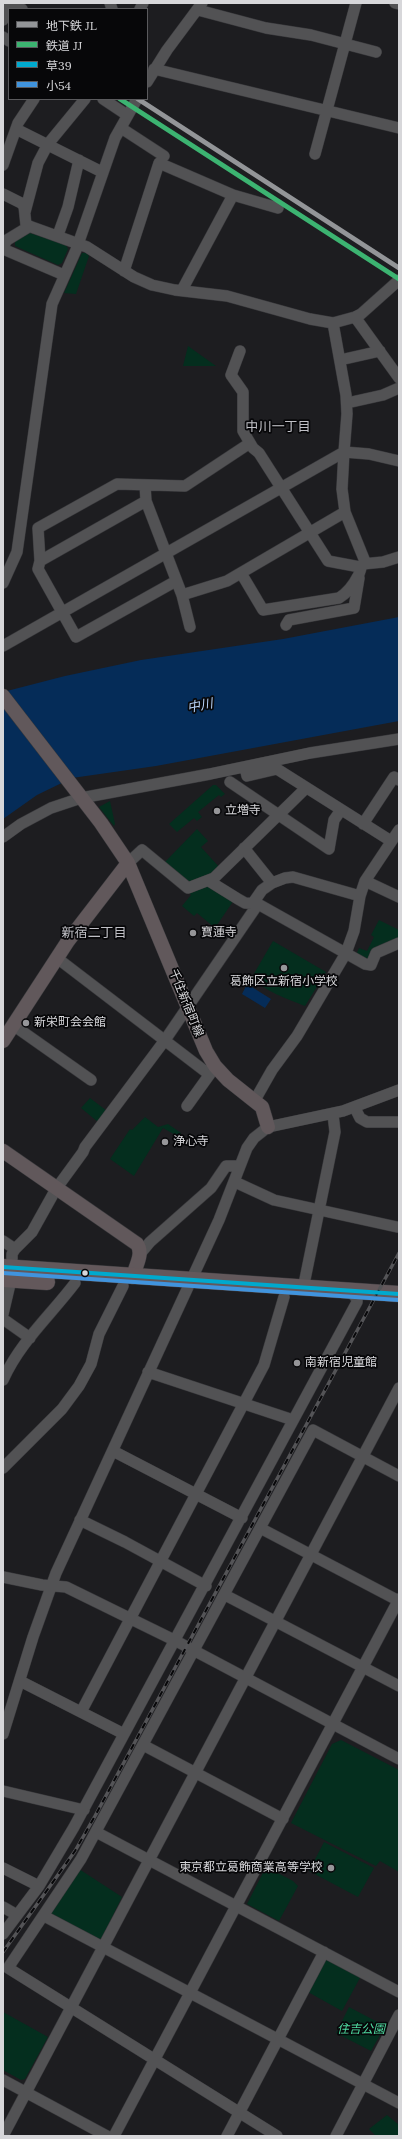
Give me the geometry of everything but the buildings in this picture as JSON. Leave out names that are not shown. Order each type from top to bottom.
[{"type":"highway","points":[[7,1274],[75,1283],[128,1281]]},
{"type":"highway","points":[[7,1274],[188,1285],[303,1289],[399,1305]]},
{"type":"highway","points":[[188,1285],[284,1297],[354,1297],[399,1294]]},
{"type":"main road","name":"千住新宿町線","points":[[3,696],[112,837],[128,862],[142,892],[187,1008],[206,1051],[215,1066],[228,1080],[262,1107],[268,1127]]},
{"type":"main road","points":[[3,1041],[56,958],[128,862]]},
{"type":"main road","points":[[3,1151],[137,1244],[140,1248],[140,1254],[128,1281]]},
{"type":"street","points":[[315,154],[356,3]]},
{"type":"street","points":[[395,3],[399,4]]},
{"type":"street","points":[[3,20],[8,7]]},
{"type":"street","points":[[148,80],[167,50],[200,7],[266,28],[311,35],[376,52]]},
{"type":"street","points":[[154,69],[327,111],[355,116],[399,128]]},
{"type":"street","points":[[3,165],[16,128],[33,100]]},
{"type":"street","points":[[84,100],[48,144],[38,163],[25,212],[24,219],[26,225],[79,243],[124,271],[152,285],[227,296],[310,319],[333,323],[355,317],[399,280]]},
{"type":"street","points":[[104,100],[127,116]]},
{"type":"street","points":[[3,583],[17,552],[52,304],[79,243],[102,172],[115,138],[136,100]]},
{"type":"street","points":[[16,128],[102,172]]},
{"type":"street","points":[[121,128],[161,157],[233,195],[278,208]]},
{"type":"street","points":[[124,271],[161,157]]},
{"type":"street","points":[[58,235],[68,206],[79,160]]},
{"type":"street","points":[[3,194],[21,203],[25,212]]},
{"type":"street","points":[[182,290],[233,195]]},
{"type":"street","points":[[30,226],[7,240],[3,248],[64,275]]},
{"type":"street","points":[[355,317],[399,378]]},
{"type":"street","points":[[286,626],[290,620],[354,608],[362,569],[345,512],[342,489],[346,403],[333,323]]},
{"type":"street","points":[[240,351],[231,375],[243,392],[243,431],[250,443],[259,453],[328,561],[362,569],[399,557]]},
{"type":"street","points":[[340,360],[380,351]]},
{"type":"street","points":[[346,403],[383,395],[399,388]]},
{"type":"street","points":[[176,581],[76,637],[38,569],[40,561],[38,528],[117,484],[185,486],[250,443]]},
{"type":"street","points":[[3,646],[344,452],[369,454],[399,461]]},
{"type":"street","points":[[145,485],[146,501],[182,595],[190,627]]},
{"type":"street","points":[[40,561],[146,501]]},
{"type":"street","points":[[182,595],[227,581],[345,512]]},
{"type":"street","points":[[241,573],[263,610],[339,598],[344,595],[362,569]]},
{"type":"street","points":[[3,837],[21,824],[79,795],[245,767],[310,753],[399,739]]},
{"type":"street","points":[[245,767],[247,776],[276,769],[391,841]]},
{"type":"street","points":[[364,824],[394,777],[399,780]]},
{"type":"street","points":[[230,782],[330,849],[334,820],[341,810]]},
{"type":"street","points":[[128,862],[142,850],[188,888],[209,880],[306,788]]},
{"type":"street","points":[[255,1100],[272,1070],[297,1036],[346,953],[354,931],[360,896],[365,881],[399,830]]},
{"type":"street","points":[[244,848],[272,883]]},
{"type":"street","points":[[3,1314],[7,1274],[14,1249],[32,1232],[56,1189],[85,1147],[165,1040],[256,903],[262,890],[272,883],[285,878],[293,877],[360,896]]},
{"type":"street","points":[[209,880],[238,900],[245,903],[256,903],[371,966],[376,953],[399,943]]},
{"type":"street","points":[[365,881],[399,897]]},
{"type":"street","points":[[56,958],[206,1072],[215,1066]]},
{"type":"street","points":[[13,1025],[91,1080]]},
{"type":"street","points":[[187,1106],[215,1066]]},
{"type":"street","points":[[3,1734],[52,1585],[148,1372],[222,1215],[243,1156],[254,1138],[268,1127],[355,1108],[399,1090]]},
{"type":"street","points":[[355,1108],[363,1121],[398,1125]]},
{"type":"street","points":[[303,1289],[335,1132],[333,1114]]},
{"type":"street","points":[[140,1254],[150,1242],[211,1188],[226,1166],[239,1166]]},
{"type":"street","points":[[235,1182],[274,1200],[397,1227]]},
{"type":"street","points":[[3,1242],[14,1249]]},
{"type":"street","points":[[3,1468],[62,1409],[80,1386],[91,1364],[99,1334],[128,1281]]},
{"type":"street","points":[[3,1380],[12,1362],[35,1329],[53,1311],[75,1283]]},
{"type":"street","points":[[81,1712],[264,1365],[284,1297]]},
{"type":"street","points":[[3,1934],[39,1886],[84,1810],[242,1518],[354,1297]]},
{"type":"street","points":[[3,1319],[30,1338]]},
{"type":"street","points":[[148,1372],[293,1420]]},
{"type":"street","points":[[3,2136],[399,1388]]},
{"type":"street","points":[[277,2136],[156,2059],[8,1968],[44,1916],[96,1832],[313,1430],[399,1476]]},
{"type":"street","points":[[113,1451],[242,1518]]},
{"type":"street","points":[[80,1520],[161,1561],[206,1586]]},
{"type":"street","points":[[114,2136],[399,1600],[260,1528]]},
{"type":"street","points":[[3,1577],[66,1587],[176,1641],[399,1759]]},
{"type":"street","points":[[225,1595],[399,1686]]},
{"type":"street","points":[[20,1681],[124,1734]]},
{"type":"street","points":[[143,1745],[283,1819]]},
{"type":"street","points":[[3,1791],[84,1810]]},
{"type":"street","points":[[67,1807],[70,1820],[74,1827]]},
{"type":"street","points":[[96,1832],[399,1992]]},
{"type":"street","points":[[3,1868],[39,1886]]},
{"type":"street","points":[[3,1907],[17,1915]]},
{"type":"street","points":[[44,1916],[399,2103]]},
{"type":"street","points":[[227,2136],[324,1952]]},
{"type":"street","points":[[336,2136],[399,2015]]},
{"type":"street","points":[[3,2080],[107,2136]]},
{"type":"green space","points":[[30,233],[66,245],[68,249],[62,263],[58,265],[15,246],[15,241]]},
{"type":"green space","points":[[82,253],[86,253],[89,256],[76,294],[64,293]]},
{"type":"green space","points":[[188,346],[216,366],[183,366]]},
{"type":"green space","points":[[213,785],[216,785],[225,794],[221,797],[219,795],[198,812],[202,817],[197,821],[194,818],[177,832],[169,824]]},
{"type":"green space","points":[[110,801],[115,824],[114,826],[99,807]]},
{"type":"green space","points":[[197,829],[208,841],[201,847],[220,868],[214,874],[187,885],[164,863]]},
{"type":"green space","points":[[209,883],[234,900],[215,928],[197,913],[194,916],[182,906],[191,895],[188,891]]},
{"type":"green space","points":[[379,920],[399,930],[399,939],[365,960],[356,955],[359,948],[367,951],[374,937],[371,935]]},
{"type":"green space","points":[[273,941],[326,972],[305,1006],[269,990],[252,977]]},
{"type":"green space","points":[[90,1098],[107,1111],[98,1122],[81,1108]]},
{"type":"green space","points":[[145,1117],[158,1127],[168,1124],[181,1133],[179,1137],[163,1128],[134,1176],[110,1159],[130,1129],[132,1130]]},
{"type":"green space","points":[[341,1740],[399,1770],[399,1872],[380,1861],[376,1866],[291,1823],[332,1744]]},
{"type":"green space","points":[[324,1842],[374,1868],[358,1897],[309,1871]]},
{"type":"green space","points":[[266,1867],[293,1881],[298,1886],[279,1921],[247,1904]]},
{"type":"green space","points":[[79,1869],[122,1897],[102,1938],[97,1940],[51,1915],[50,1913]]},
{"type":"green space","points":[[326,1958],[361,1976],[342,2011],[308,1992]]},
{"type":"green space","name":"住吉公園","points":[[349,2007],[385,2026],[371,2051],[336,2033]]},
{"type":"green space","points":[[3,2012],[48,2037],[25,2079],[21,2080],[3,2070]]},
{"type":"green space","points":[[387,2115],[399,2125],[399,2136],[376,2136],[369,2129]]},
{"type":"water","name":"中川","points":[[399,617],[399,721],[156,766],[72,778],[37,795],[3,819],[3,692],[65,676],[141,660],[283,639]]},
{"type":"water","points":[[247,984],[271,999],[265,1008],[242,994]]},
{"type":"railway","points":[[3,1952],[75,1851],[95,1816],[399,1253]]},
{"type":"metro line","name":"JL","points":[[140,100],[399,268]]},
{"type":"rail line","name":"JJ","points":[[122,100],[399,279]]},
{"type":"transit line","name":"草39","points":[[3,1267],[399,1294]]},
{"type":"transit line","name":"小54","points":[[3,1273],[399,1300]]},
{"type":"place","name":"立増寺","points":[[217,811]]},
{"type":"place","name":"寶蓮寺","points":[[193,933]]},
{"type":"place","name":"葛飾区立新宿小学校","points":[[284,968]]},
{"type":"place","name":"新栄町会会館","points":[[26,1023]]},
{"type":"place","name":"浄心寺","points":[[165,1142]]},
{"type":"place","name":"南新宿児童館","points":[[297,1363]]},
{"type":"place","name":"東京都立葛飾商業高等学校","points":[[331,1868]]},
{"type":"district","name":"中川一丁目","points":[[278,427]]},
{"type":"district","name":"新宿二丁目","points":[[94,933]]}]
